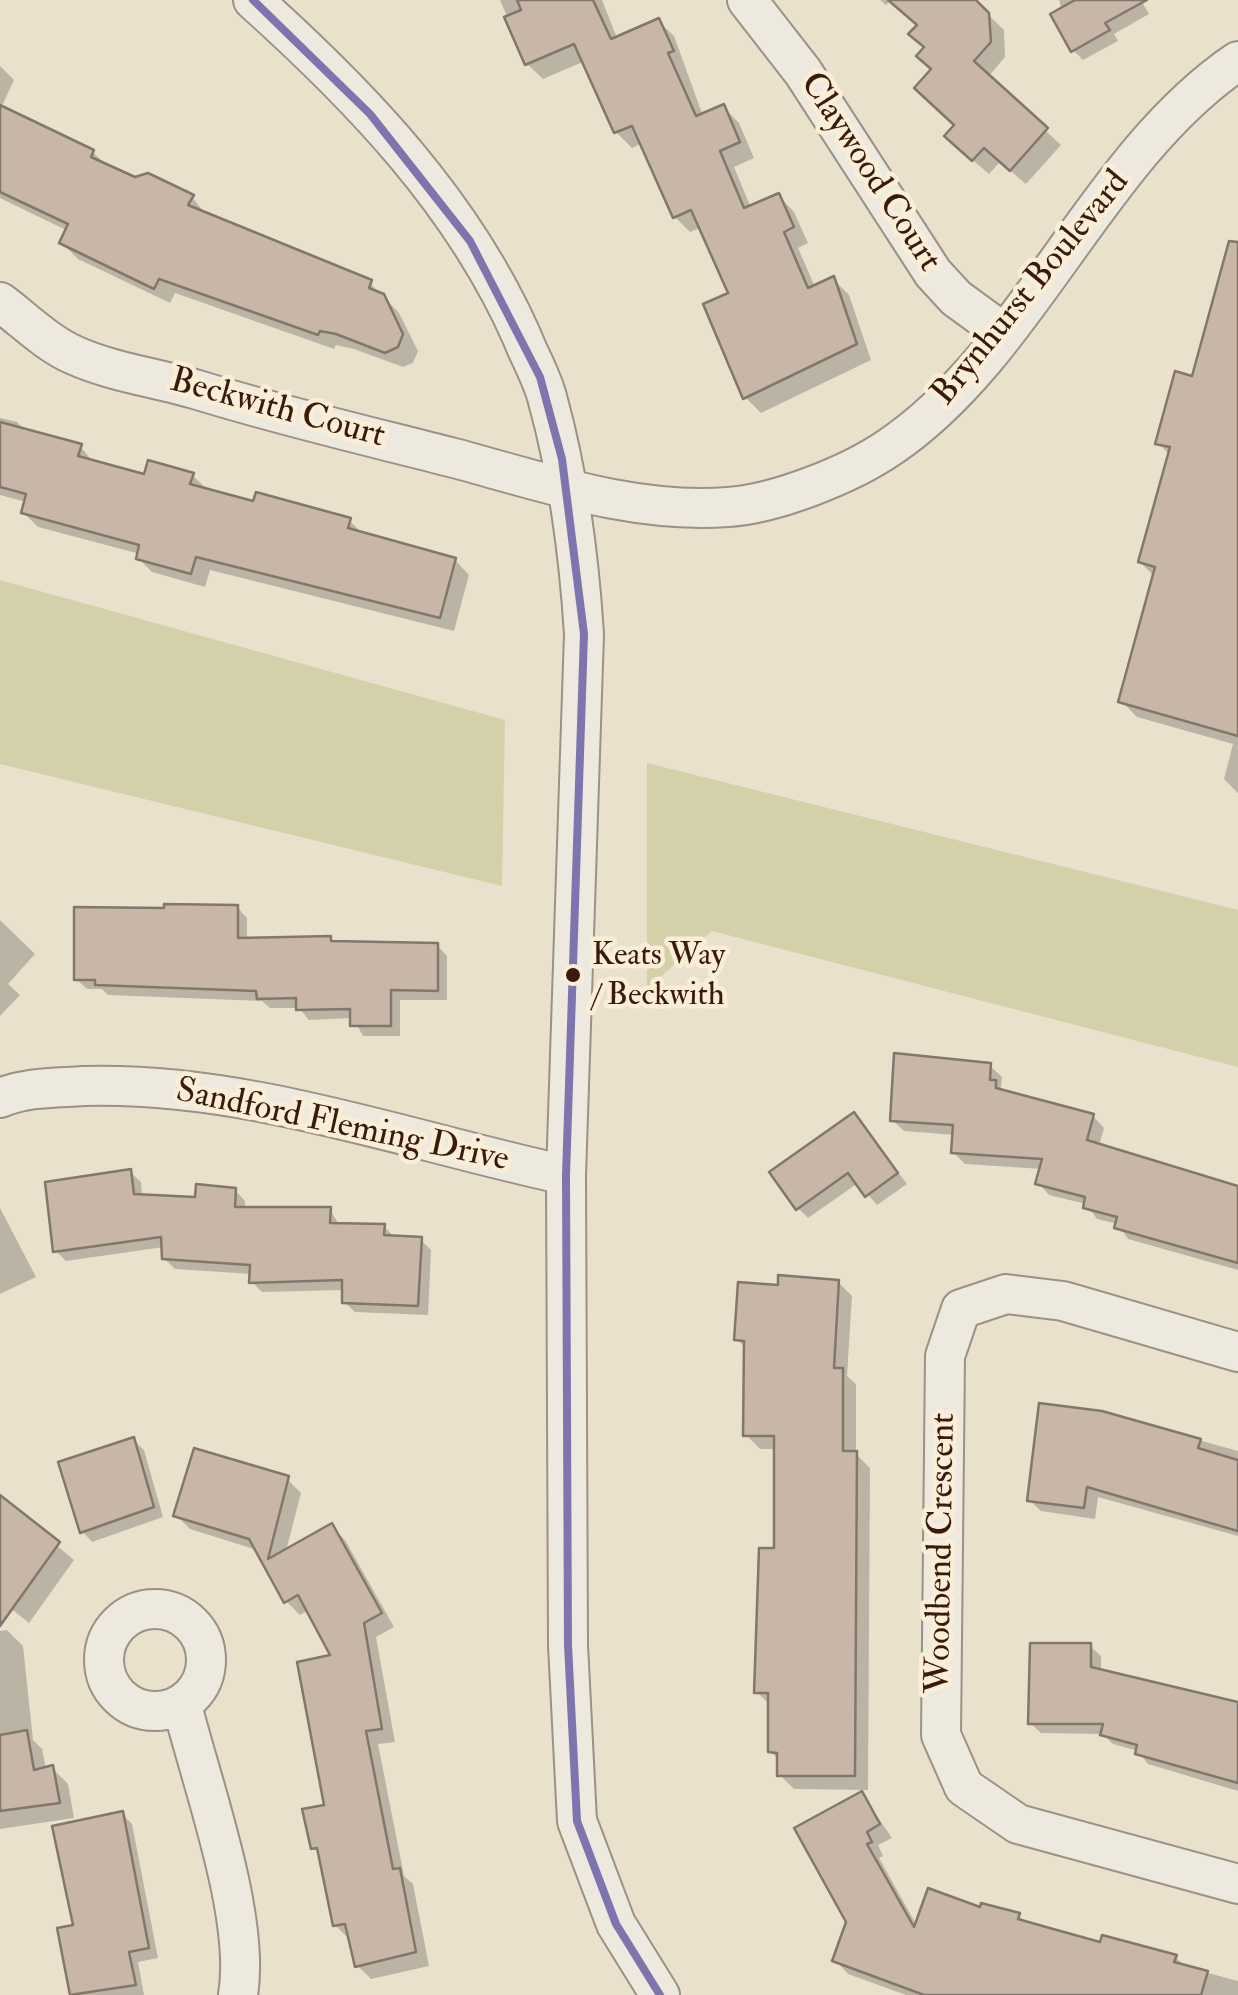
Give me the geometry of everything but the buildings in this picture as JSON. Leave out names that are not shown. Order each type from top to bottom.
[{"type":"street","points":[[252,0],[330,69],[430,183],[498,282],[548,397],[568,490],[579,554],[584,634],[566,1175],[568,1645],[578,1821],[616,1924],[660,1995]]},
{"type":"street","name":"Claywood Court","points":[[747,0],[804,72],[933,274],[956,298],[1004,333]]},
{"type":"street","name":"Brynhurst Boulevard","points":[[568,490],[652,507],[732,507],[827,480],[890,448],[948,399],[1004,333],[1100,201],[1210,80],[1238,60]]},
{"type":"street","name":"Beckwith Court","points":[[0,302],[73,355],[568,490]]},
{"type":"street","name":"Sandford Fleming Drive","points":[[0,1098],[23,1088],[136,1085],[277,1106],[566,1175]]},
{"type":"street","name":"Woodbend Crescent","points":[[1238,1352],[1063,1302],[1006,1294],[961,1310],[946,1356],[941,1735],[964,1787],[1018,1824],[1238,1884]]},
{"type":"street","points":[[182,1705],[228,1885],[243,1966],[238,1995]]},
{"type":"shaded area","points":[[0,580],[505,720],[502,886],[0,764]]},
{"type":"shaded area","points":[[647,763],[1238,910],[1238,1067],[712,931],[647,989]]},
{"type":"transit line","points":[[253,0],[370,114],[470,241],[540,377],[562,459],[584,634],[566,1175],[568,1645],[577,1821],[616,1924],[660,1995]]},
{"type":"place","name":"Keats Way / Beckwith","points":[[573,975]]}]
